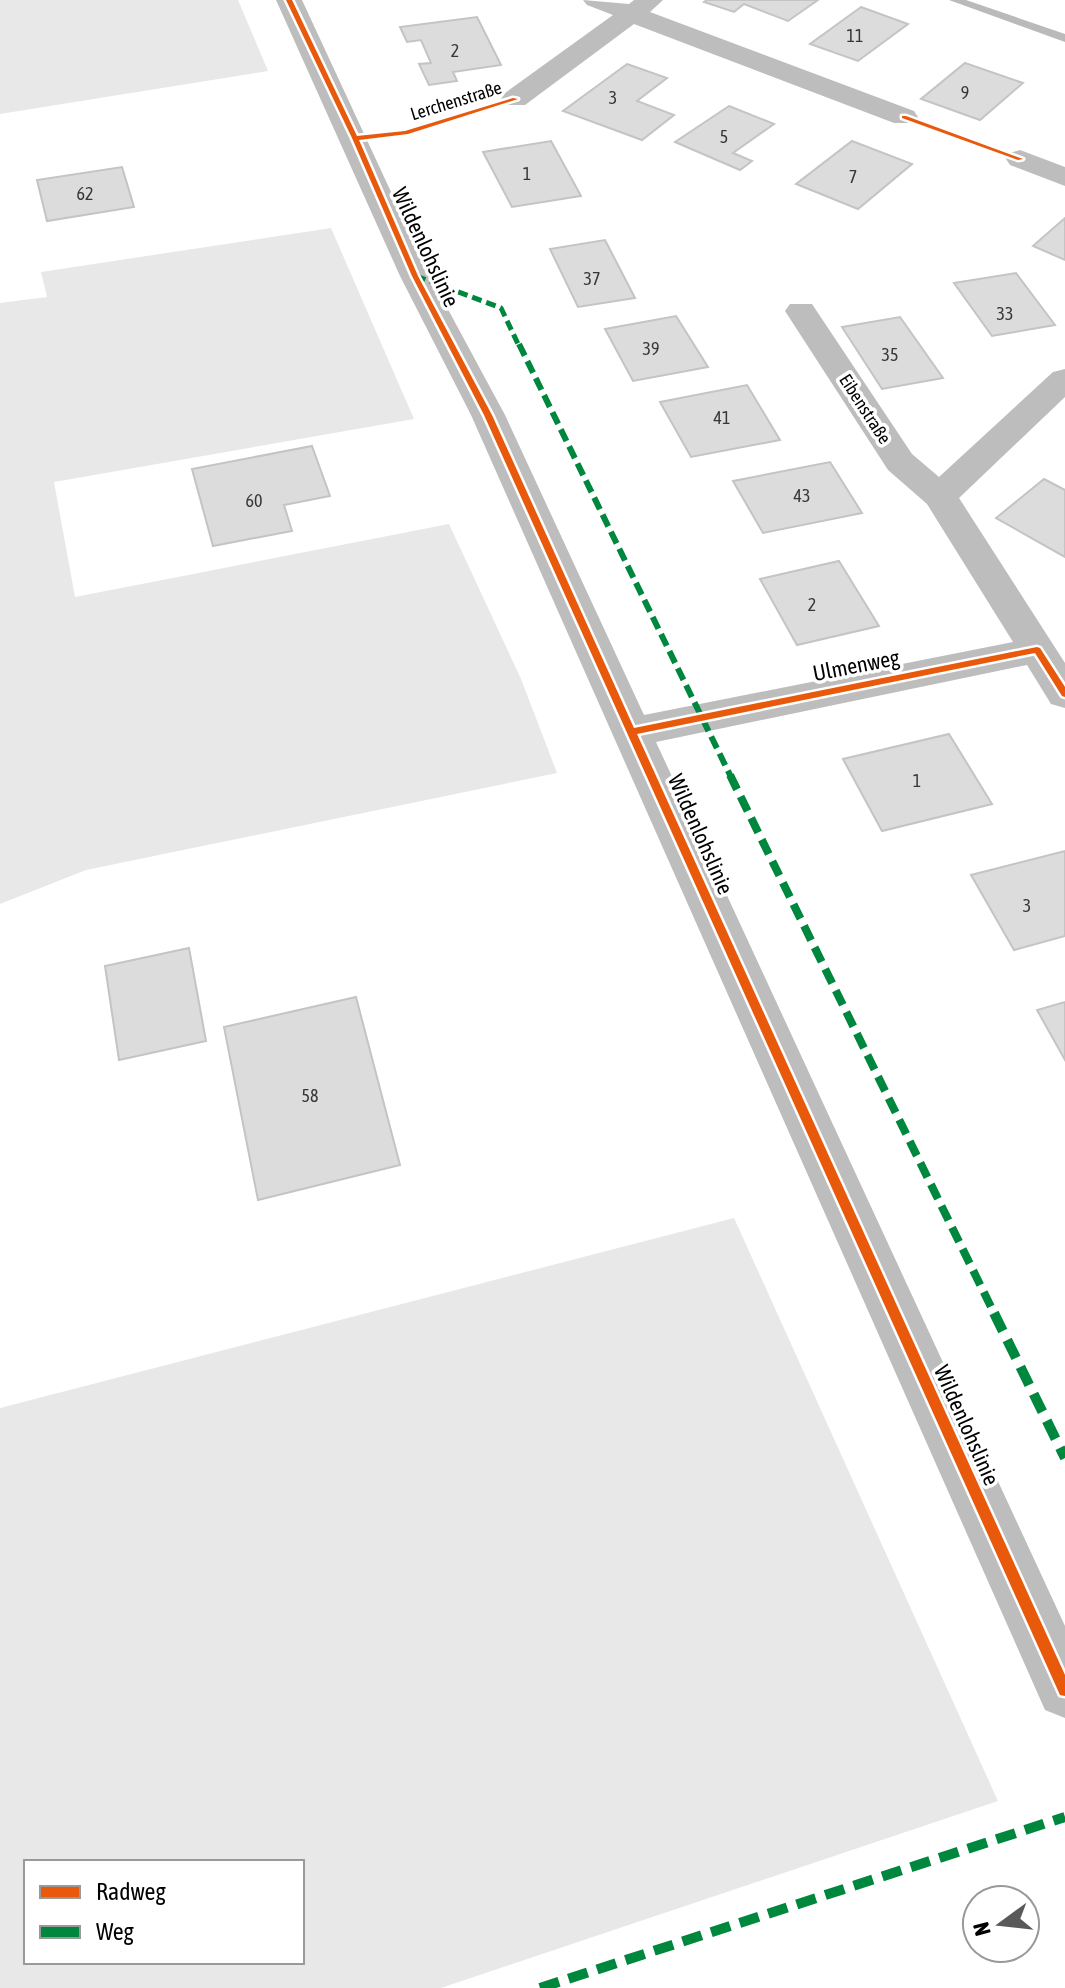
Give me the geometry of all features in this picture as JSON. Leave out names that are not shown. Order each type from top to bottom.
[{"type":"street","name":"Wildenlohslinie","points":[[289,0],[336,96],[415,276],[488,415],[1065,1690]]},
{"type":"street","points":[[596,0],[642,6],[904,117]]},
{"type":"street","name":"Lerchenstraße","points":[[515,99],[642,6]]},
{"type":"street","points":[[1020,159],[1065,177]]},
{"type":"street","name":"Eibenstraße","points":[[801,311],[900,462],[940,496],[1037,650]]},
{"type":"street","points":[[940,496],[1065,379]]},
{"type":"street","name":"Ulmenweg","points":[[632,732],[1037,650]]},
{"type":"street","points":[[1037,650],[1065,694]]},
{"type":"shaded area","points":[[0,0],[238,0],[268,71],[0,114]]},
{"type":"shaded area","points":[[331,228],[414,419],[54,482],[75,597],[449,524],[521,679],[557,773],[86,870],[0,904],[0,303],[47,297],[41,272]]},
{"type":"shaded area","points":[[734,1218],[998,1801],[441,1988],[0,1988],[0,1408]]},
{"type":"building","points":[[818,0],[788,21],[744,4],[734,12],[704,2]]},
{"type":"building","points":[[861,7],[908,24],[858,61],[810,44]]},
{"type":"building","points":[[477,17],[501,65],[453,72],[457,81],[429,85],[419,64],[431,63],[421,40],[407,42],[400,27]]},
{"type":"building","points":[[965,63],[1023,83],[980,120],[921,99]]},
{"type":"building","points":[[627,64],[667,78],[637,101],[674,115],[642,140],[563,111]]},
{"type":"building","points":[[729,106],[774,124],[733,153],[752,161],[740,170],[675,142]]},
{"type":"building","points":[[551,141],[581,196],[512,207],[483,152]]},
{"type":"building","points":[[852,141],[912,164],[858,209],[796,184]]},
{"type":"building","points":[[122,167],[134,207],[47,221],[37,180]]},
{"type":"building","points":[[1065,218],[1065,260],[1033,246]]},
{"type":"building","points":[[605,240],[635,298],[578,307],[550,249]]},
{"type":"building","points":[[1016,273],[1055,325],[992,336],[954,283]]},
{"type":"building","points":[[676,316],[708,367],[633,381],[605,329]]},
{"type":"building","points":[[900,317],[943,378],[882,389],[842,327]]},
{"type":"building","points":[[747,385],[780,440],[691,457],[660,402]]},
{"type":"building","points":[[312,446],[330,496],[284,505],[292,531],[213,546],[192,469]]},
{"type":"building","points":[[830,462],[862,513],[763,533],[733,481]]},
{"type":"building","points":[[1044,479],[1065,490],[1065,557],[996,518]]},
{"type":"building","points":[[839,561],[879,626],[797,645],[760,579]]},
{"type":"building","points":[[949,734],[992,804],[882,831],[843,759]]},
{"type":"building","points":[[1065,851],[1065,936],[1014,950],[971,875]]},
{"type":"building","points":[[189,948],[206,1041],[119,1060],[105,966]]},
{"type":"building","points":[[356,997],[400,1165],[258,1200],[224,1027]]},
{"type":"building","points":[[1065,1002],[1065,1060],[1037,1010]]},
{"type":"waterway","points":[[955,0],[1065,38]]},
{"type":"marked path","points":[[416,276],[501,308],[1065,1458]]},
{"type":"marked path","points":[[540,1988],[747,1918],[1065,1817]]},
{"type":"cycle path","points":[[289,0],[355,138],[415,276],[488,415],[1065,1690]]},
{"type":"cycle path","points":[[355,138],[406,133],[515,99]]},
{"type":"cycle path","points":[[904,117],[1020,159]]},
{"type":"cycle path","points":[[632,732],[1037,650],[1065,694]]}]
